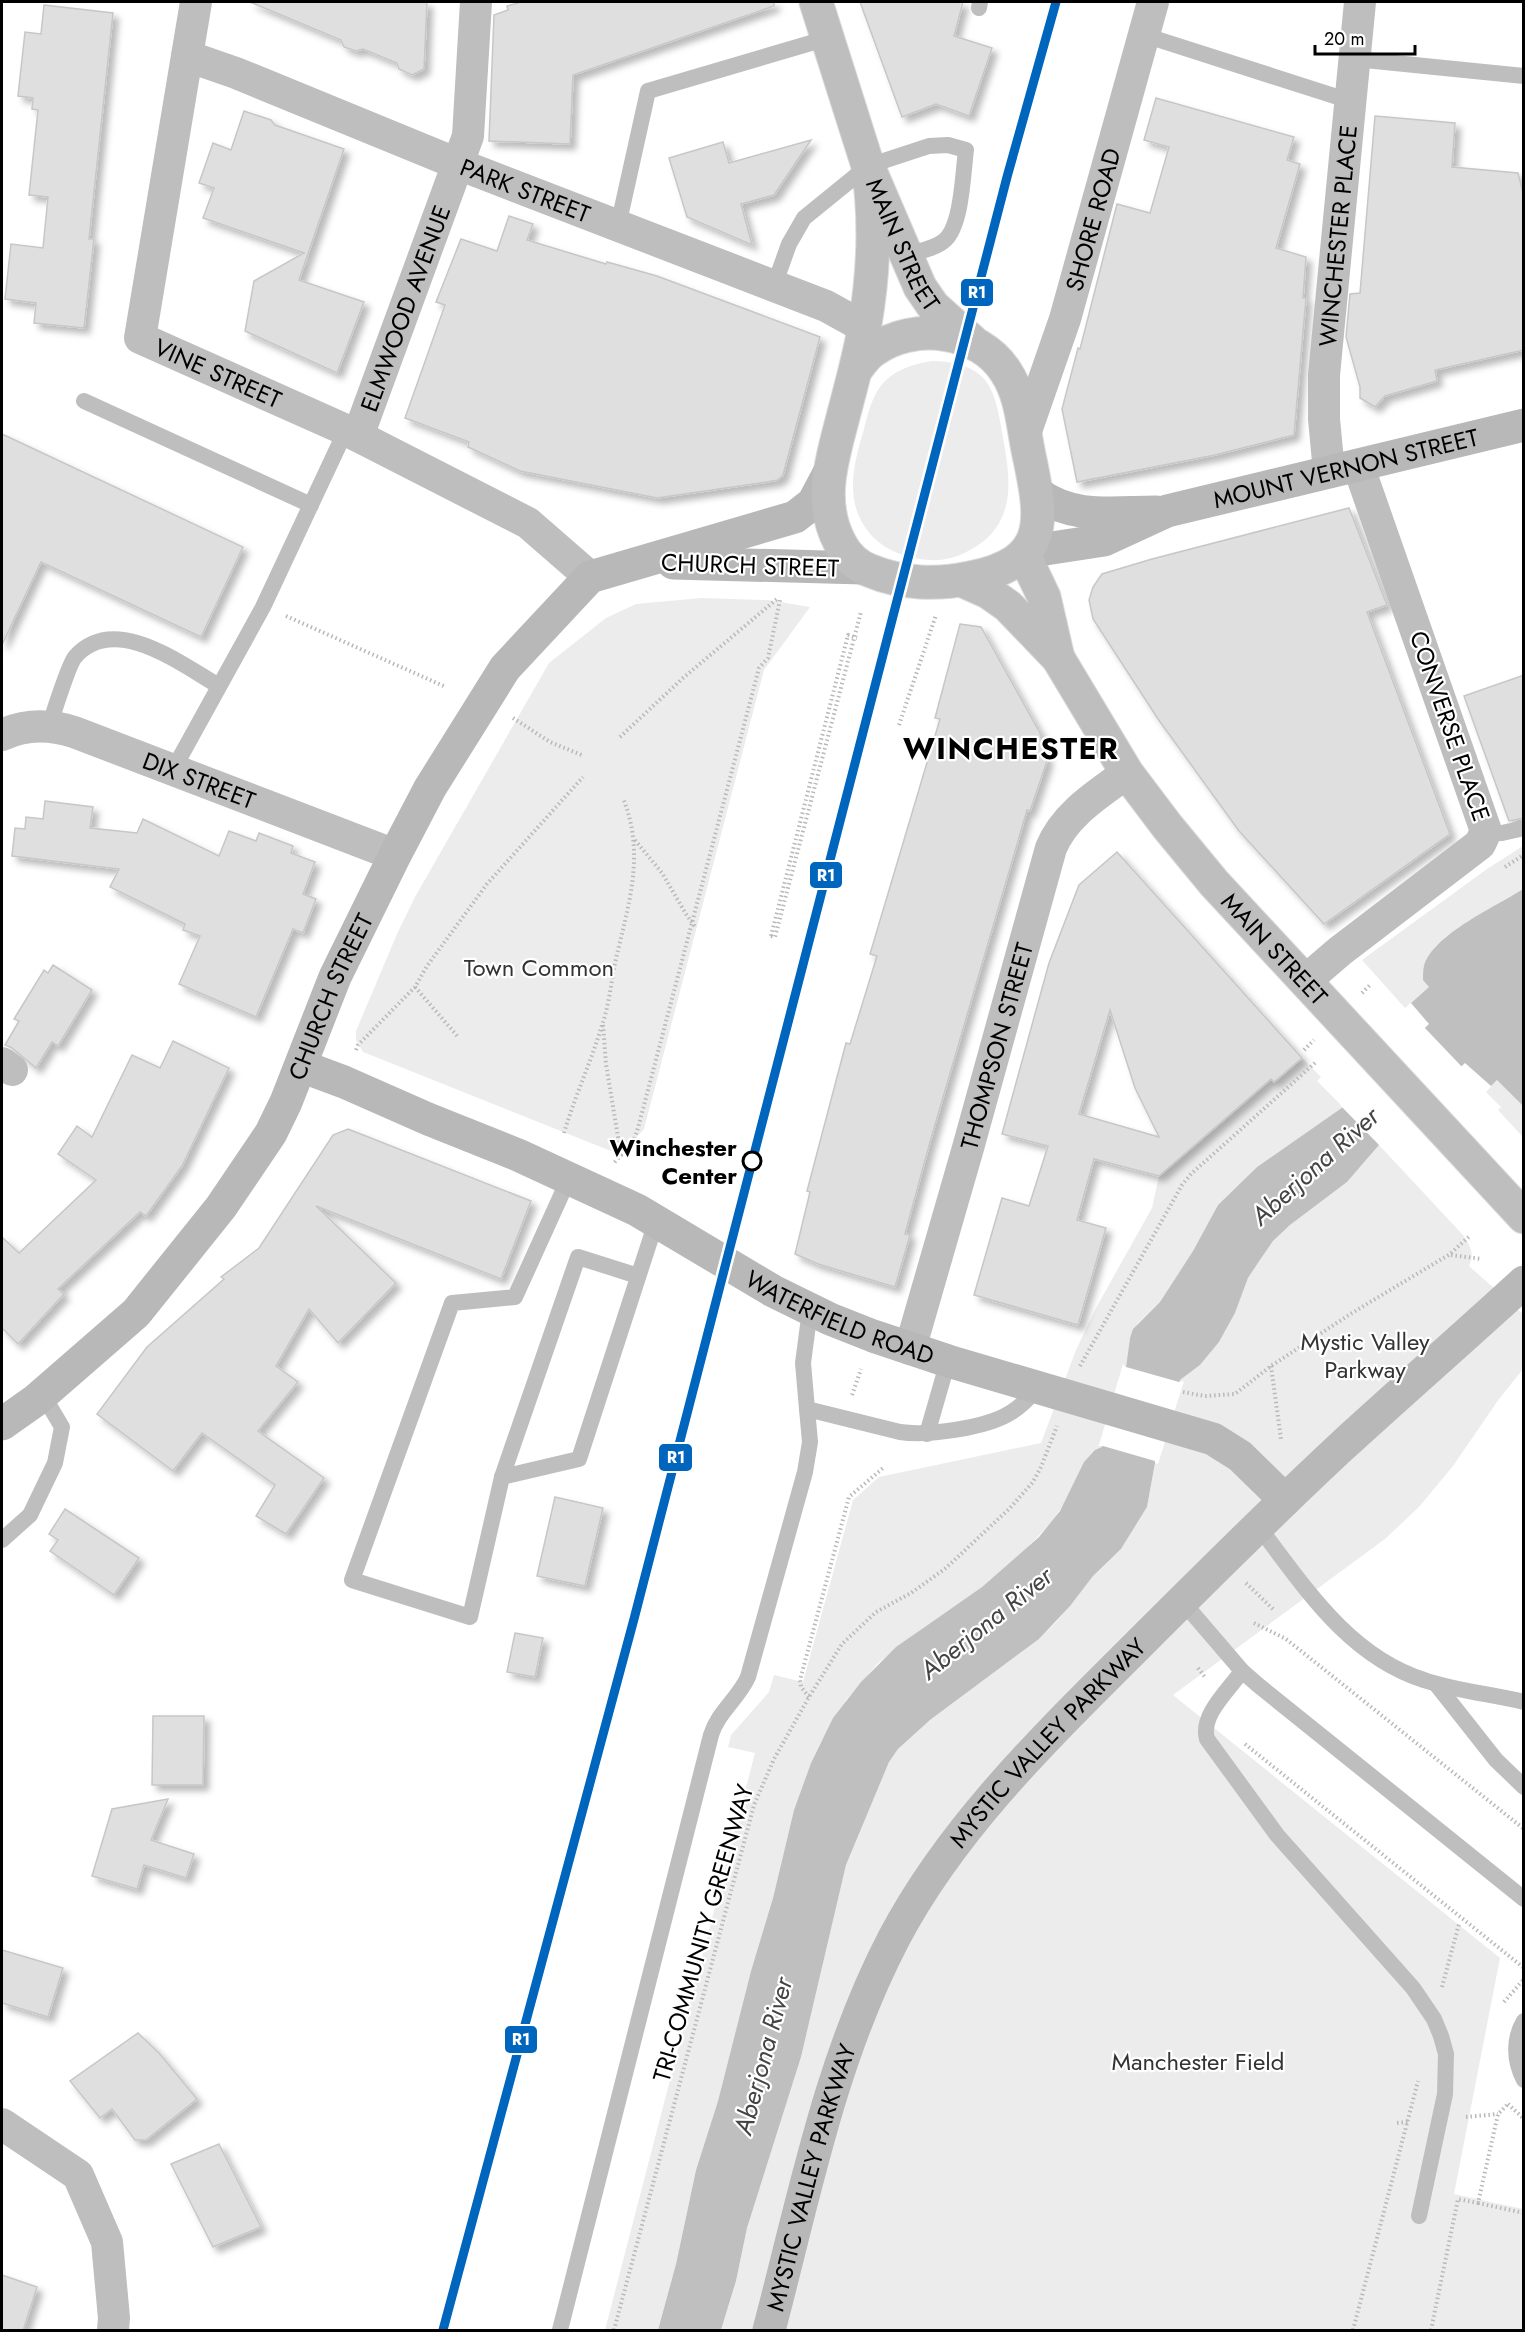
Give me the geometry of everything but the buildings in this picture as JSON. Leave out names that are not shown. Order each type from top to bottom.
[{"type":"main road","name":"MAIN STREET","points":[[816,2],[868,166],[920,287],[933,306],[973,342],[993,355],[1007,373],[1017,395],[1037,493],[1038,525],[1025,554],[1044,597],[1058,658]]},
{"type":"main road","name":"MAIN STREET","points":[[863,568],[854,562],[842,548],[832,525],[828,503],[828,475],[855,371],[871,283],[874,234],[868,166]]},
{"type":"main road","points":[[855,371],[874,350],[909,335],[935,333],[961,337],[973,342]]},
{"type":"main road","name":"MOUNT VERNON STREET","points":[[1025,554],[1104,540],[1167,512],[1524,424]]},
{"type":"main road","name":"CHURCH STREET","points":[[2,1424],[43,1395],[136,1313],[221,1207],[271,1133],[301,1066],[335,977],[395,855],[430,788],[505,668],[590,577],[795,517],[813,503],[828,475]]},
{"type":"main road","name":"MOUNT VERNON STREET","points":[[1037,493],[1058,506],[1084,512],[1167,512]]},
{"type":"main road","points":[[863,568],[884,576],[911,581],[961,580],[998,570],[1025,554]]},
{"type":"main road","name":"CHURCH STREET","points":[[638,562],[863,568]]},
{"type":"main road","name":"MAIN STREET","points":[[961,580],[1003,602],[1058,658],[1127,772],[1151,807],[1198,864],[1443,1132],[1524,1217]]},
{"type":"main road","name":"WATERFIELD ROAD","points":[[301,1066],[344,1082],[637,1210],[773,1292],[810,1310],[948,1361],[1203,1434],[1223,1443],[1240,1456],[1285,1500]]},
{"type":"main road","name":"MYSTIC VALLEY PARKWAY","points":[[769,2331],[840,2067],[874,1980],[903,1922],[954,1846],[1013,1774],[1057,1726],[1182,1601],[1285,1500],[1524,1282]]},
{"type":"street","name":"VINE STREET","points":[[196,2],[140,338],[352,433],[528,523],[590,577]]},
{"type":"street","name":"ELMWOOD AVENUE","points":[[352,433],[458,164],[469,128],[476,2]]},
{"type":"street","name":"SHORE ROAD","points":[[1025,434],[1065,319],[1153,2]]},
{"type":"street","name":"WINCHESTER PLACE","points":[[1344,468],[1323,419],[1324,375],[1360,2]]},
{"type":"street","name":"PARK STREET","points":[[187,56],[236,73],[458,164],[774,285],[826,306],[864,327]]},
{"type":"street","name":"CONVERSE PLACE","points":[[1305,981],[1340,951],[1480,844],[1486,833],[1485,823],[1344,468]]},
{"type":"street","name":"DIX STREET","points":[[2,735],[23,728],[49,726],[74,732],[395,855]]},
{"type":"street","name":"THOMPSON STREET","points":[[910,1348],[1051,848],[1058,834],[1077,811],[1127,772]]},
{"type":"street","points":[[2,2124],[78,2175],[107,2242],[114,2318],[112,2331]]},
{"type":"lane","points":[[1144,35],[1350,101]]},
{"type":"lane","points":[[618,226],[648,91],[828,38]]},
{"type":"lane","points":[[1355,59],[1524,76]]},
{"type":"lane","points":[[774,285],[789,244],[804,218],[868,166],[929,146],[948,145],[966,150],[956,219],[951,234],[935,246],[906,255]]},
{"type":"lane","points":[[84,401],[311,505]]},
{"type":"lane","points":[[173,770],[263,607],[311,505],[352,433]]},
{"type":"lane","points":[[49,726],[73,658],[92,643],[115,639],[147,645],[219,686]]},
{"type":"lane","points":[[1486,833],[1502,833],[1524,828]]},
{"type":"lane","points":[[580,1184],[515,1297],[452,1303],[352,1580],[470,1617],[502,1477],[578,1257],[638,1276]]},
{"type":"lane","points":[[502,1477],[579,1459],[656,1222]]},
{"type":"lane","points":[[560,2331],[711,1735],[717,1720],[740,1693],[748,1677],[799,1496],[809,1450],[803,1363],[810,1310]]},
{"type":"lane","points":[[927,1434],[948,1361]]},
{"type":"lane","points":[[807,1409],[887,1429],[927,1434],[956,1430],[1000,1418],[1018,1408],[1038,1388]]},
{"type":"lane","points":[[2,1540],[30,1515],[55,1463],[62,1427],[43,1395]]},
{"type":"lane","points":[[1258,1527],[1319,1605],[1352,1639],[1391,1666],[1436,1684],[1524,1702]]},
{"type":"lane","points":[[1182,1601],[1242,1671],[1524,1899]]},
{"type":"lane","points":[[1242,1671],[1209,1716],[1205,1732],[1207,1739],[1283,1842],[1400,1974],[1434,2019],[1442,2036],[1447,2071],[1440,2119],[1419,2216]]},
{"type":"lane","points":[[1436,1684],[1496,1760],[1524,1787]]},
{"type":"lane","points":[[1524,2021],[1516,2045],[1517,2064],[1524,2080]]},
{"type":"path","points":[[580,1184],[630,1150],[638,1128],[694,926],[759,668],[768,658],[781,597],[683,678],[620,737]]},
{"type":"path","points":[[857,638],[848,635],[771,936],[775,937],[828,735],[852,645],[855,634],[861,612]]},
{"type":"path","points":[[899,725],[937,613]]},
{"type":"path","points":[[285,615],[446,687]]},
{"type":"path","points":[[344,1082],[358,1045],[415,987],[427,966],[487,884],[583,777]]},
{"type":"path","points":[[564,1133],[574,1098],[603,1024],[632,891],[635,861],[634,838],[631,818],[623,798]]},
{"type":"path","points":[[634,838],[662,873],[694,926]]},
{"type":"path","points":[[415,987],[459,1038]]},
{"type":"path","points":[[603,1024],[606,1064],[621,1155]]},
{"type":"path","points":[[1081,1362],[1182,1185],[1191,1174],[1316,1062]]},
{"type":"path","points":[[1183,1392],[1205,1396],[1235,1394],[1271,1366],[1352,1313],[1450,1254],[1471,1235]]},
{"type":"path","points":[[1450,1254],[1482,1259]]},
{"type":"path","points":[[1271,1366],[1281,1438]]},
{"type":"path","points":[[851,1398],[861,1369]]},
{"type":"path","name":"TRI-COMMUNITY GREENWAY","points":[[614,2331],[754,1805],[774,1759],[842,1644],[876,1612],[928,1582],[946,1568],[1010,1508],[1033,1482],[1053,1436]]},
{"type":"path","points":[[809,1697],[801,1687],[800,1680],[849,1497],[883,1468]]},
{"type":"path","points":[[1242,1578],[1275,1611]]},
{"type":"path","points":[[1254,1623],[1286,1639],[1524,1829]]},
{"type":"path","points":[[1209,1716],[1524,1968]]},
{"type":"path","points":[[1434,2019],[1459,1924]]},
{"type":"path","points":[[1353,2331],[1419,2077]]},
{"type":"path","points":[[1478,2203],[1498,2114],[1508,2104]]},
{"type":"path","points":[[1431,2331],[1458,2199],[1524,2213]]},
{"type":"green space","points":[[932,361],[968,367],[980,375],[989,386],[1000,419],[1008,481],[1008,497],[1004,512],[998,526],[987,538],[962,554],[935,560],[906,556],[891,550],[872,536],[857,511],[853,484],[860,443],[871,405],[879,388],[899,371]]},
{"type":"green space","name":"Town Common","points":[[701,598],[768,600],[810,607],[764,670],[644,1129],[621,1155],[363,1052],[356,1040],[356,1031],[397,934],[415,897],[549,663],[606,618],[636,604]]},
{"type":"green space","points":[[1523,846],[1523,889],[1472,918],[1436,946],[1430,958],[1429,987],[1405,1008],[1362,960],[1487,869]]},
{"type":"green space","points":[[1302,1058],[1321,1077],[1317,1081],[1343,1107],[1257,1167],[1218,1205],[1193,1251],[1160,1302],[1138,1323],[1130,1338],[1126,1367],[1102,1447],[1051,1523],[1026,1549],[982,1587],[916,1633],[878,1663],[847,1699],[821,1742],[794,1810],[773,1898],[751,1971],[718,2101],[696,2170],[676,2264],[658,2330],[605,2330],[755,1753],[728,1747],[731,1735],[769,1692],[774,1675],[803,1682],[853,1500],[879,1477],[1041,1443],[1076,1350],[1096,1308],[1152,1208],[1159,1176],[1271,1079],[1274,1082]]},
{"type":"green space","points":[[1497,1080],[1523,1106],[1523,1137],[1498,1110],[1501,1107],[1486,1092]]},
{"type":"green space","points":[[1379,1145],[1463,1235],[1471,1249],[1472,1257],[1469,1266],[1523,1314],[1523,1369],[1499,1399],[1453,1466],[1419,1507],[1385,1539],[1173,1695],[1500,1958],[1454,2194],[1523,2209],[1523,2330],[721,2330],[736,2281],[747,2228],[801,2057],[846,1865],[889,1762],[898,1749],[930,1720],[1039,1639],[1057,1621],[1093,1576],[1121,1549],[1147,1507],[1155,1463],[1180,1380],[1200,1365],[1219,1342],[1235,1313],[1248,1278],[1273,1241],[1290,1225],[1347,1182]]},
{"type":"water","name":"Aberjona River","points":[[1523,889],[1523,1106],[1497,1080],[1491,1086],[1465,1063],[1379,1145],[1347,1182],[1290,1225],[1273,1241],[1248,1278],[1235,1313],[1219,1342],[1200,1365],[1180,1380],[1155,1463],[1147,1507],[1121,1549],[1093,1576],[1070,1606],[1039,1639],[930,1720],[898,1749],[889,1762],[846,1865],[801,2057],[747,2228],[736,2281],[721,2330],[658,2330],[676,2264],[696,2170],[718,2101],[751,1971],[773,1898],[794,1810],[811,1763],[833,1718],[861,1682],[896,1647],[982,1587],[1039,1537],[1060,1511],[1084,1462],[1095,1450],[1102,1447],[1126,1367],[1133,1329],[1160,1302],[1193,1251],[1218,1205],[1257,1167],[1343,1107],[1429,1024],[1411,1003],[1429,987],[1423,980],[1423,975],[1424,966],[1430,954],[1452,932]]},
{"type":"pier","points":[[1423,1026],[1464,1069],[1381,1147],[1340,1105]]},
{"type":"pier","points":[[1123,1364],[1126,1367],[1179,1382],[1184,1381],[1158,1464],[1155,1461],[1097,1446]]},
{"type":"transit line","name":"R1","points":[[443,2330],[634,1619],[1007,177],[1056,2]]},
{"type":"place","name":"Winchester Center","points":[[752,1161]]},
{"type":"district","name":"WINCHESTER","points":[[1011,748]]},
{"type":"park label","name":"Mystic Valley Parkway","points":[[1365,1355]]},
{"type":"park label","name":"Manchester Field","points":[[1198,2061]]}]
